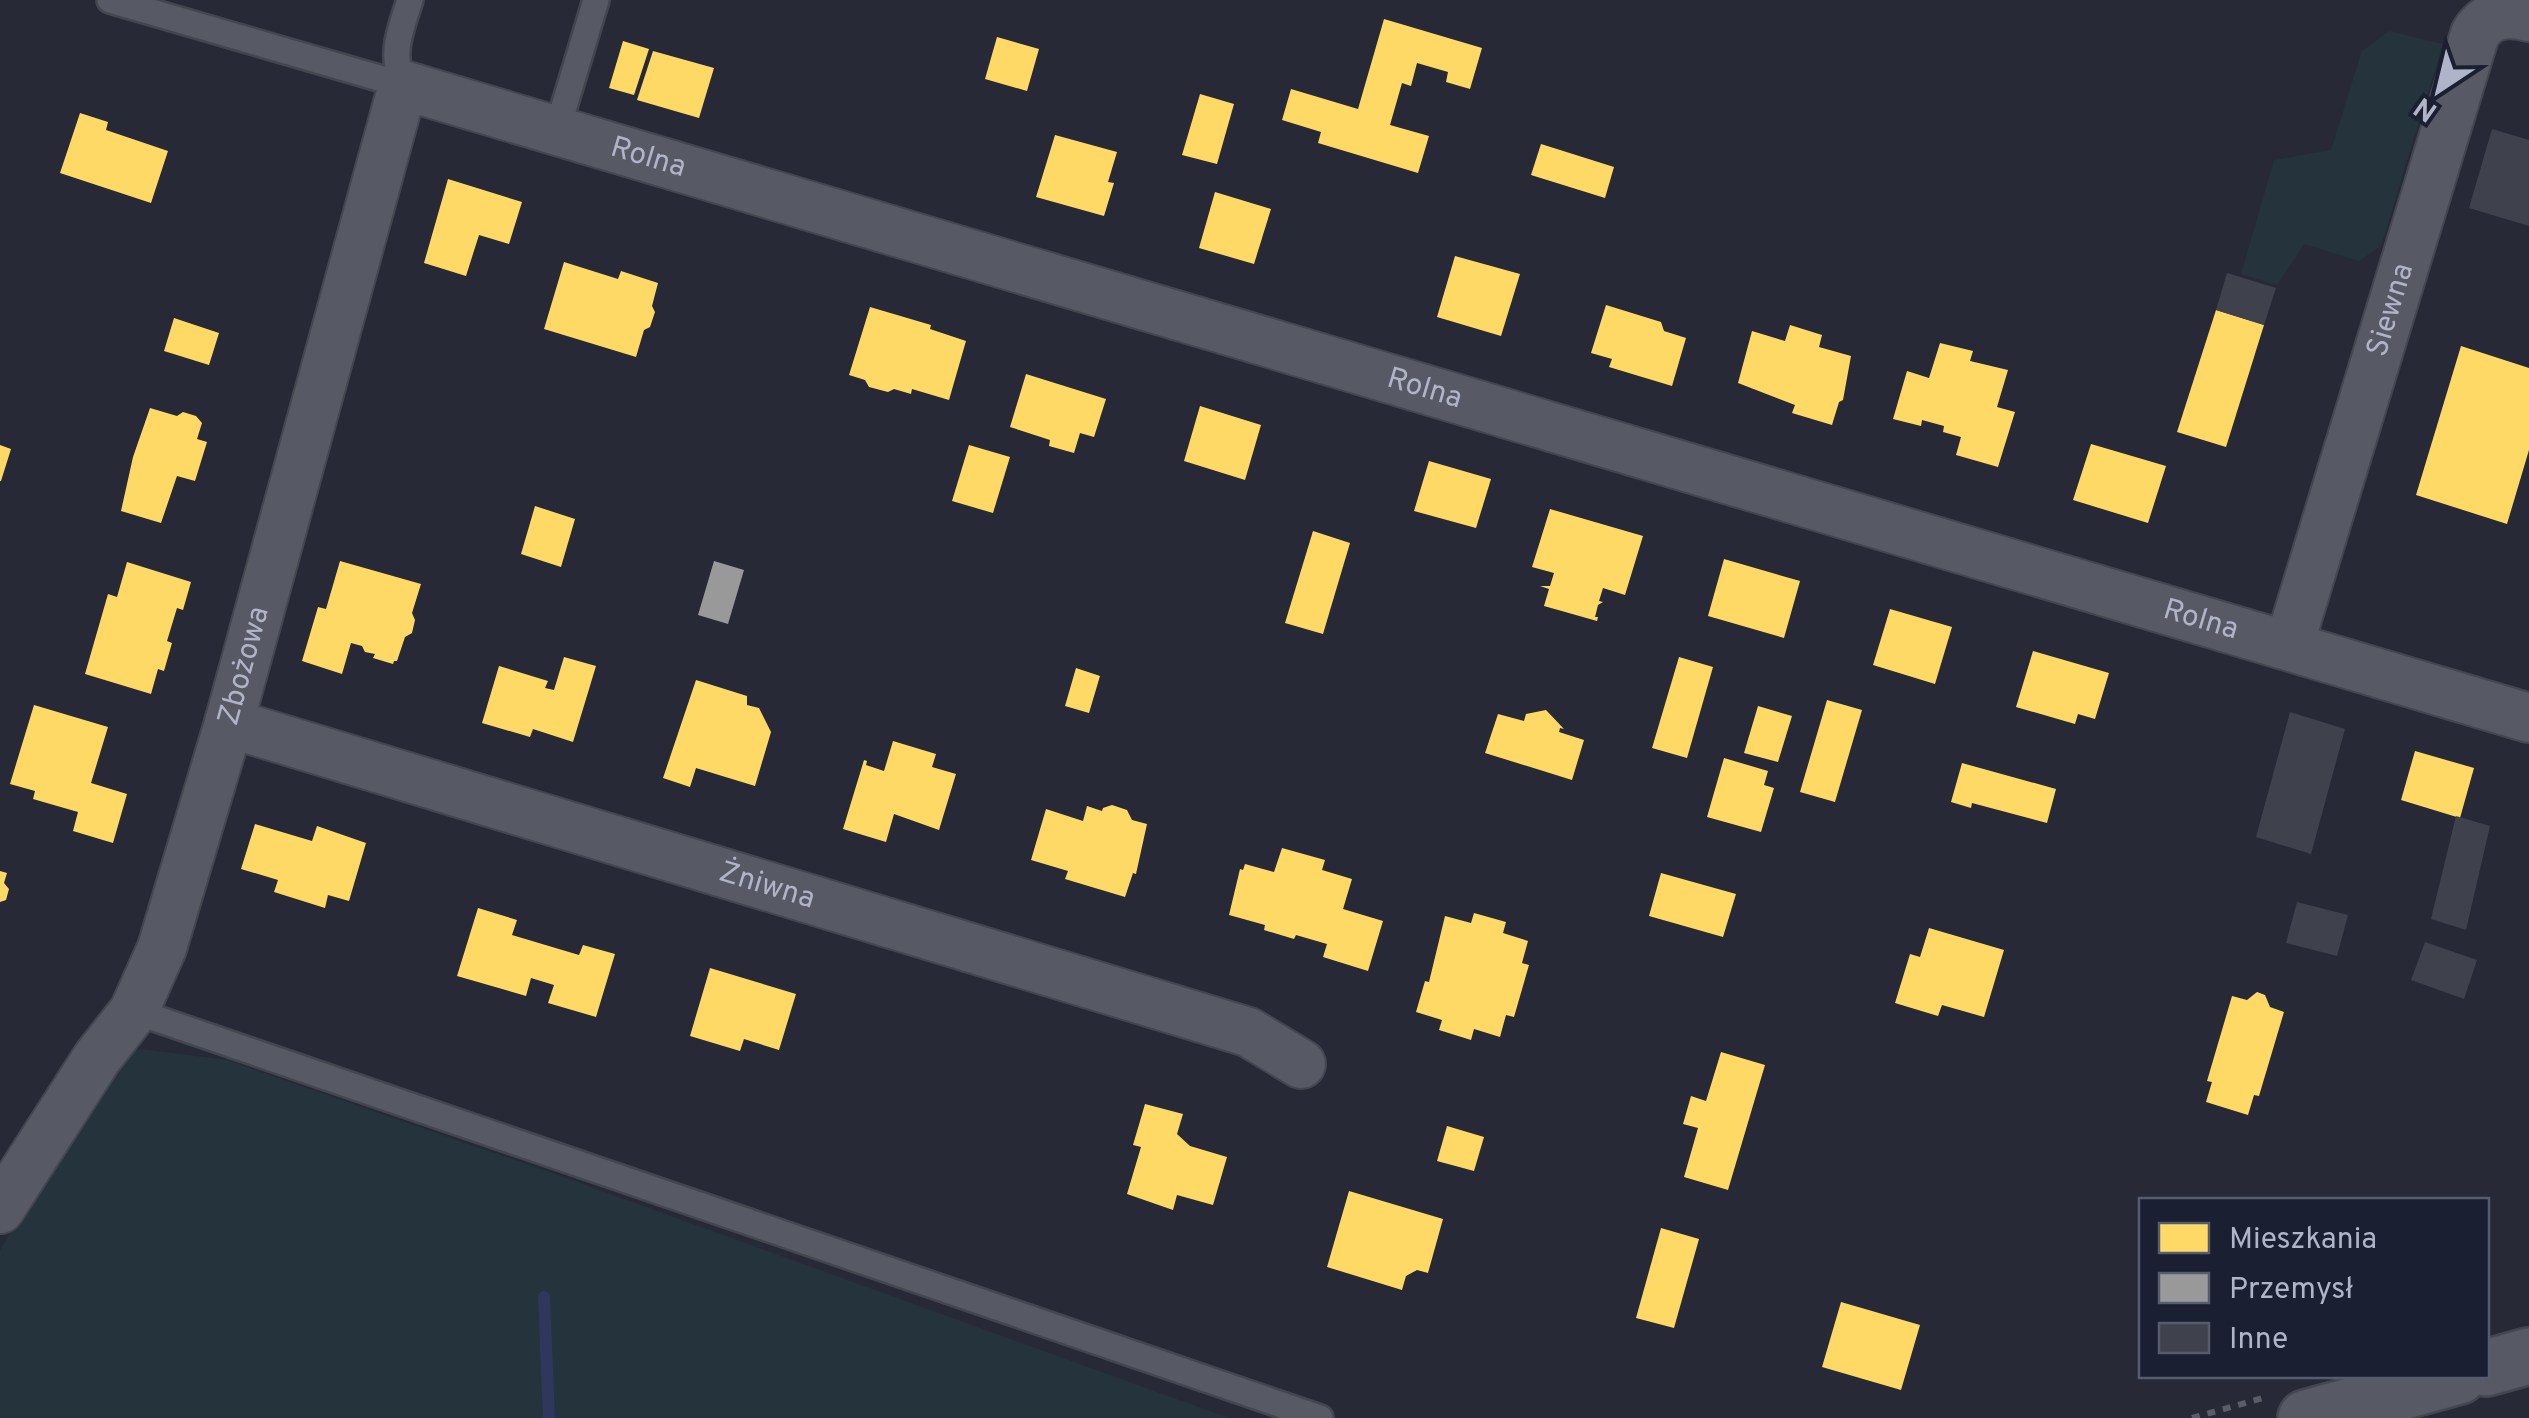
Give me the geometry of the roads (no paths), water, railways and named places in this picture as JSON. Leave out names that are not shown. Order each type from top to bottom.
[{"type":"street","name":"Siewna","points":[[2289,645],[2474,34],[2490,18],[2510,14],[2529,17]]},
{"type":"street","name":"Rolna","points":[[403,85],[2529,718]]},
{"type":"street","name":"Zbożowa","points":[[0,1210],[97,1058],[134,1011],[162,948],[229,723],[403,85]]},
{"type":"street","name":"Żniwna","points":[[229,723],[1248,1032],[1302,1064]]},
{"type":"street","points":[[2489,1367],[2529,1356]]},
{"type":"street","points":[[2306,1418],[2452,1378]]},
{"type":"lane","points":[[110,0],[403,85]]},
{"type":"lane","points":[[403,85],[394,65],[395,52],[410,0]]},
{"type":"lane","points":[[557,130],[596,0]]},
{"type":"lane","points":[[134,1011],[1320,1418]]},
{"type":"waterway","points":[[544,1297],[549,1418]]}]
